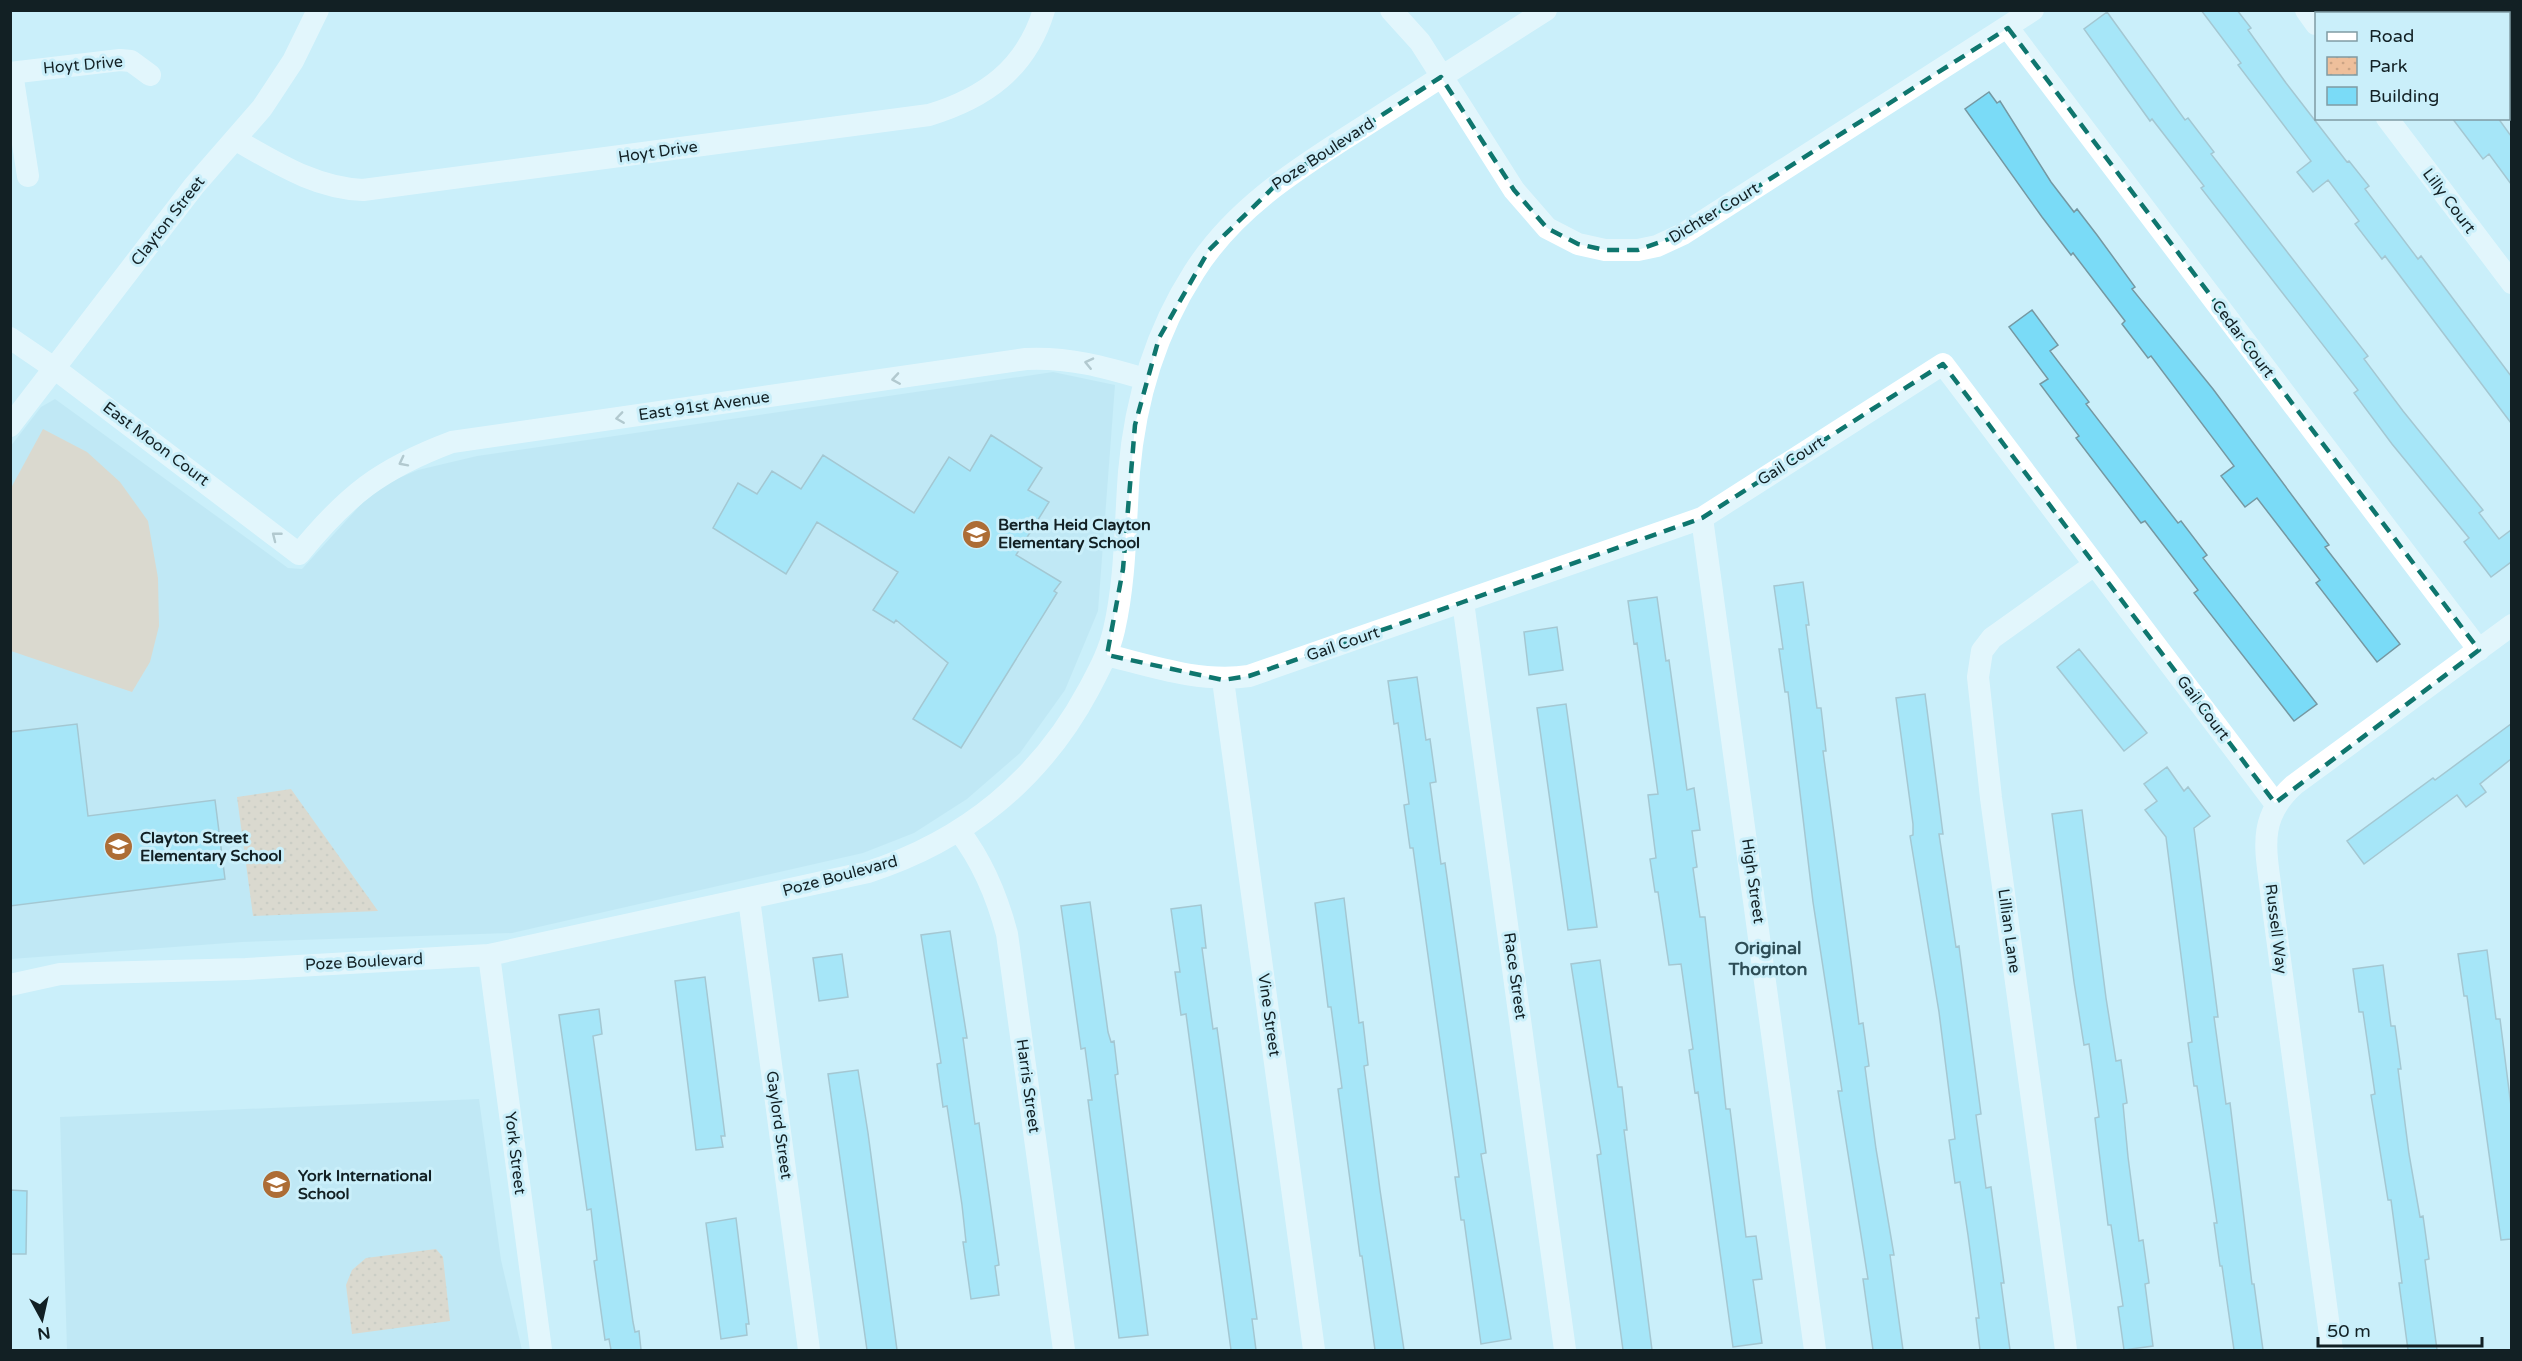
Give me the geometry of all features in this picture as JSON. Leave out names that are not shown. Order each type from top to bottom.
[{"type":"street","name":"Clayton Street","points":[[10,426],[194,186],[262,108],[293,61],[318,10]]},
{"type":"street","name":"Hoyt Drive","points":[[236,140],[306,178],[345,190],[363,190],[929,115],[957,106],[984,93],[995,84],[1014,64],[1032,38],[1044,10]]},
{"type":"street","name":"Dichter Court","points":[[1391,10],[1420,42],[1514,190],[1540,222],[1578,244],[1590,248],[1638,250],[1657,246],[1683,234],[2033,10]]},
{"type":"street","name":"Poze Boulevard","points":[[10,985],[60,974],[246,969],[489,955],[868,872],[898,862],[959,831],[1017,787],[1039,764],[1064,732],[1107,655],[1114,628],[1123,568],[1131,458],[1145,379],[1168,316],[1194,272],[1233,223],[1281,180],[1546,10]]},
{"type":"street","points":[[2306,10],[2315,23]]},
{"type":"street","name":"Cedar Court","points":[[2008,28],[2479,650]]},
{"type":"street","name":"Hoyt Drive","points":[[11,73],[120,60],[131,61],[150,75]]},
{"type":"street","points":[[11,73],[28,176]]},
{"type":"street","name":"Lilly Court","points":[[2389,120],[2511,283]]},
{"type":"street","name":"East Moon Court","points":[[10,338],[54,368],[299,554]]},
{"type":"street","name":"East 91st Avenue","points":[[299,554],[340,507],[357,492],[394,466],[452,442],[1026,359],[1054,357],[1087,362],[1145,379]]},
{"type":"street","name":"Gail Court","points":[[1107,655],[1160,669],[1223,680],[1249,676],[1463,602],[1702,518],[1943,364],[2275,803]]},
{"type":"street","name":"High Street","points":[[1702,518],[1815,1350]]},
{"type":"street","name":"Lillian Lane","points":[[2066,1350],[1993,810],[1978,677],[1982,651],[1992,638],[2094,565]]},
{"type":"street","name":"Race Street","points":[[1463,602],[1565,1350]]},
{"type":"street","points":[[2275,803],[2294,785],[2511,625]]},
{"type":"street","name":"Vine Street","points":[[1223,680],[1314,1350]]},
{"type":"street","name":"Russell Way","points":[[2275,803],[2265,841],[2332,1350]]},
{"type":"street","name":"Harris Street","points":[[959,831],[986,873],[999,905],[1007,934],[1064,1350]]},
{"type":"street","name":"Gaylord Street","points":[[749,899],[809,1350]]},
{"type":"street","name":"York Street","points":[[489,955],[541,1350]]},
{"type":"highlighted area","points":[[2008,28],[2479,650],[2275,803],[1943,364],[1702,518],[1463,602],[1249,676],[1223,680],[1107,655],[1123,569],[1135,425],[1159,338],[1209,250],[1281,180],[1441,77],[1514,190],[1547,228],[1578,244],[1605,250],[1638,250],[1683,234]]},
{"type":"shaded area","points":[[1053,372],[1115,385],[1098,611],[1065,690],[1020,753],[967,799],[914,833],[863,853],[512,933],[242,942],[11,959],[10,447],[41,407],[55,399],[288,568],[302,569],[364,501],[389,482],[418,470],[477,456]]},
{"type":"shaded area","name":"York International School","points":[[479,1099],[501,1260],[522,1350],[67,1350],[60,1117]]},
{"type":"green space","points":[[43,429],[87,452],[120,482],[148,521],[158,578],[159,626],[150,662],[132,692],[11,651],[11,488]]},
{"type":"green space","points":[[291,789],[378,911],[253,916],[237,797]]},
{"type":"green space","points":[[436,1249],[443,1257],[450,1321],[352,1334],[346,1285],[352,1270],[366,1258]]},
{"type":"building","points":[[2201,10],[2237,10],[2251,28],[2248,30],[2286,83],[2347,162],[2349,161],[2369,186],[2365,189],[2418,259],[2421,256],[2511,376],[2511,423],[2385,256],[2382,259],[2355,224],[2359,221],[2328,180],[2313,192],[2297,172],[2311,161],[2238,65],[2241,63]]},
{"type":"building","points":[[2107,12],[2185,120],[2188,118],[2214,152],[2211,154],[2368,356],[2364,359],[2403,411],[2483,510],[2479,513],[2499,539],[2511,530],[2511,562],[2491,577],[2464,542],[2469,538],[2392,444],[2354,393],[2358,390],[2201,188],[2204,186],[2152,119],[2150,121],[2084,29]]},
{"type":"building","points":[[1989,92],[1997,103],[2000,101],[2051,182],[2074,212],[2077,209],[2097,235],[2135,287],[2132,289],[2213,389],[2329,545],[2325,547],[2400,644],[2377,662],[2316,583],[2320,580],[2257,498],[2245,507],[2221,476],[2234,466],[2151,356],[2148,358],[2122,324],[2125,321],[2042,217],[1965,109]]},
{"type":"building","points":[[2454,120],[2499,120],[2511,136],[2511,184],[2489,154],[2483,159]]},
{"type":"building","points":[[2032,310],[2058,345],[2050,351],[2089,402],[2086,404],[2178,523],[2181,521],[2207,555],[2203,558],[2317,704],[2294,721],[2194,593],[2198,590],[2145,521],[2141,523],[2076,438],[2079,436],[2040,384],[2048,379],[2009,327]]},
{"type":"building","points":[[991,435],[1042,468],[1028,490],[1049,502],[1016,555],[1061,582],[1054,591],[1057,593],[961,748],[913,719],[948,663],[896,620],[894,623],[873,610],[898,572],[817,522],[786,574],[713,528],[738,483],[757,494],[772,471],[801,489],[823,455],[914,513],[949,457],[970,471]]},
{"type":"building","points":[[1803,582],[1809,625],[1806,625],[1817,708],[1821,708],[1826,751],[1823,751],[1859,1024],[1863,1023],[1869,1066],[1865,1067],[1894,1255],[1890,1255],[1903,1350],[1873,1350],[1863,1279],[1868,1279],[1838,1091],[1842,1091],[1813,902],[1788,692],[1785,692],[1779,649],[1783,649],[1774,586]]},
{"type":"building","points":[[1657,597],[1666,661],[1669,660],[1687,790],[1694,788],[1700,830],[1692,831],[1697,867],[1693,868],[1700,917],[1705,917],[1726,1109],[1730,1109],[1746,1237],[1756,1236],[1762,1279],[1753,1280],[1762,1343],[1733,1347],[1698,1092],[1695,1093],[1689,1050],[1693,1049],[1681,964],[1669,965],[1658,892],[1655,892],[1650,859],[1656,858],[1648,795],[1658,794],[1637,643],[1634,644],[1628,601]]},
{"type":"building","points":[[1557,627],[1563,670],[1529,675],[1524,632]]},
{"type":"building","points":[[2079,649],[2147,733],[2124,751],[2057,667]]},
{"type":"building","points":[[1417,677],[1426,740],[1430,739],[1436,782],[1430,783],[1441,864],[1445,863],[1486,1153],[1481,1154],[1511,1339],[1481,1344],[1464,1220],[1461,1220],[1455,1177],[1459,1177],[1413,848],[1410,848],[1404,805],[1409,804],[1398,723],[1394,724],[1388,681]]},
{"type":"building","points":[[1925,694],[1943,834],[1939,834],[1956,947],[1959,946],[1981,1114],[1976,1115],[1986,1188],[1991,1187],[2010,1350],[1980,1350],[1976,1318],[1979,1318],[1968,1235],[1960,1182],[1955,1183],[1949,1140],[1955,1139],[1939,1012],[1910,836],[1913,835],[1913,824],[1896,698]]},
{"type":"building","points":[[1566,704],[1597,927],[1568,930],[1537,708]]},
{"type":"building","points":[[77,724],[88,816],[215,800],[225,879],[10,906],[10,732]]},
{"type":"building","points":[[2511,724],[2511,759],[2480,784],[2486,792],[2466,807],[2457,795],[2364,864],[2347,841]]},
{"type":"building","points":[[2167,767],[2184,791],[2188,787],[2210,816],[2194,828],[2218,1017],[2214,1017],[2226,1104],[2230,1103],[2252,1284],[2254,1284],[2263,1350],[2234,1350],[2222,1266],[2220,1266],[2214,1223],[2217,1223],[2197,1086],[2194,1086],[2188,1043],[2192,1042],[2166,837],[2145,810],[2157,801],[2144,784]]},
{"type":"building","points":[[2082,810],[2106,998],[2116,1061],[2121,1060],[2127,1103],[2123,1104],[2139,1241],[2143,1240],[2149,1283],[2145,1284],[2153,1346],[2124,1350],[2118,1307],[2123,1306],[2111,1225],[2108,1225],[2095,1118],[2099,1117],[2089,1044],[2084,1045],[2074,982],[2052,814]]},
{"type":"building","points":[[1344,898],[1359,1023],[1363,1022],[1368,1065],[1364,1066],[1380,1190],[1404,1350],[1375,1350],[1362,1256],[1360,1256],[1338,1089],[1342,1088],[1331,1007],[1328,1007],[1315,903]]},
{"type":"building","points":[[1090,902],[1108,1032],[1111,1042],[1114,1041],[1118,1074],[1115,1075],[1148,1335],[1119,1338],[1088,1100],[1092,1100],[1085,1048],[1081,1049],[1061,906]]},
{"type":"building","points":[[1201,905],[1206,948],[1202,948],[1213,1029],[1217,1028],[1257,1319],[1252,1319],[1256,1350],[1231,1350],[1186,1014],[1181,1015],[1175,972],[1180,972],[1171,909]]},
{"type":"building","points":[[950,931],[967,1038],[963,1038],[975,1124],[979,1123],[999,1265],[995,1266],[999,1295],[971,1299],[963,1242],[966,1242],[962,1205],[947,1106],[943,1107],[937,1064],[941,1063],[921,935]]},
{"type":"building","points":[[2487,950],[2496,1019],[2500,1019],[2511,1106],[2511,1239],[2501,1240],[2467,996],[2464,996],[2458,954]]},
{"type":"building","points":[[842,954],[848,997],[819,1001],[813,958]]},
{"type":"building","points":[[1600,960],[1618,1087],[1622,1087],[1627,1130],[1624,1130],[1652,1350],[1623,1350],[1597,1155],[1601,1154],[1571,964]]},
{"type":"building","points":[[2383,965],[2391,1026],[2395,1026],[2401,1069],[2398,1069],[2409,1154],[2420,1217],[2423,1216],[2429,1259],[2425,1260],[2437,1350],[2408,1350],[2391,1200],[2388,1200],[2371,1095],[2375,1094],[2363,1012],[2359,1012],[2353,969]]},
{"type":"building","points":[[705,977],[725,1136],[721,1136],[723,1147],[696,1150],[675,981]]},
{"type":"building","points":[[599,1009],[602,1034],[593,1036],[633,1322],[635,1332],[639,1331],[641,1350],[611,1350],[609,1339],[605,1340],[594,1261],[597,1260],[591,1209],[587,1210],[559,1015]]},
{"type":"building","points":[[858,1070],[897,1350],[867,1350],[828,1074]]},
{"type":"building","points":[[10,1190],[27,1191],[26,1254],[10,1254]]},
{"type":"building","points":[[736,1218],[749,1324],[746,1324],[747,1335],[721,1339],[706,1223]]},
{"type":"place","name":"Bertha Heid Clayton Elementary School","points":[[977,534]]},
{"type":"place","name":"Clayton Street Elementary School","points":[[119,847]]},
{"type":"place","name":"York International School","points":[[277,1185]]},
{"type":"district","name":"Original Thornton","points":[[1768,958]]}]
